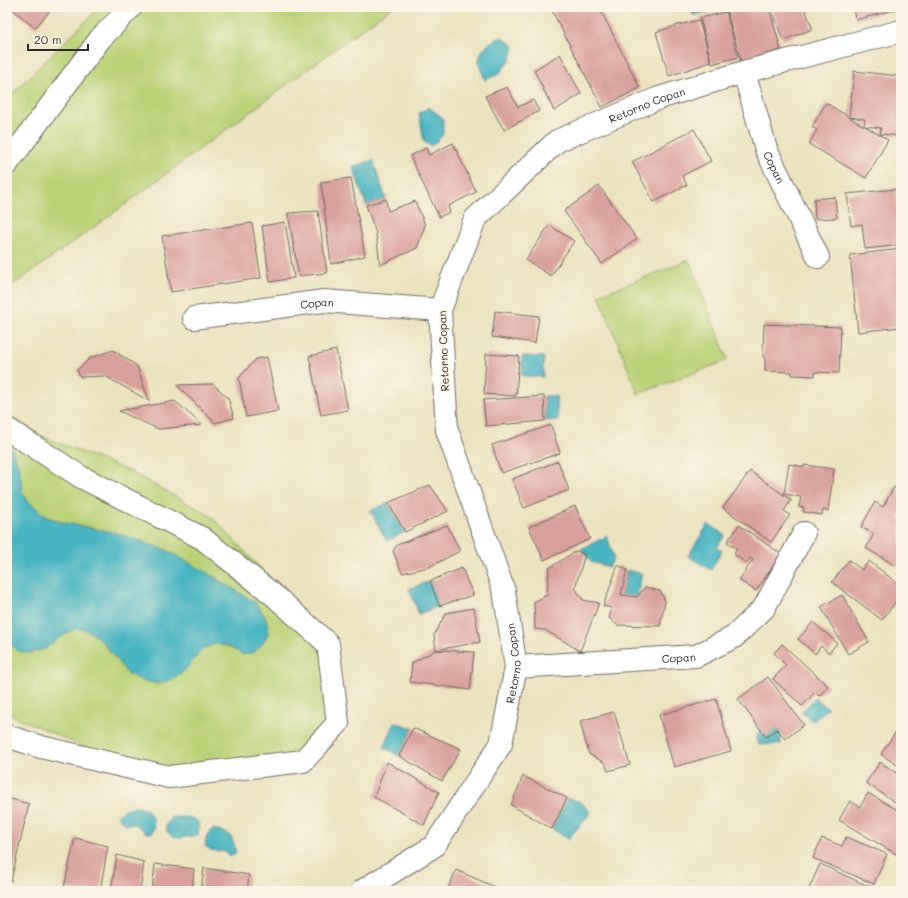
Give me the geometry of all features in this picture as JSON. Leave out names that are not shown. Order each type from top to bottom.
[{"type":"street","points":[[7,164],[100,39],[131,7]]},
{"type":"street","name":"Retorno Copan","points":[[362,891],[434,846],[501,744],[516,667],[504,590],[447,430],[440,310],[474,219],[557,141],[659,98],[744,72],[901,31]]},
{"type":"street","name":"Copan","points":[[744,72],[766,149],[818,257]]},
{"type":"street","name":"Copan","points":[[194,318],[324,301],[440,310]]},
{"type":"street","points":[[7,429],[81,477],[202,538],[276,597],[328,644],[338,724],[303,761],[169,777],[41,747],[7,736]]},
{"type":"street","name":"Copan","points":[[516,667],[696,656],[734,637],[764,608],[804,533]]},
{"type":"path","points":[[897,891],[901,884]]},
{"type":"green space","points":[[100,7],[392,7],[93,228],[7,289],[7,99]]},
{"type":"green space","points":[[689,260],[728,360],[638,394],[599,295]]},
{"type":"green space","points":[[7,415],[44,437],[129,471],[211,516],[284,593],[337,679],[330,736],[267,770],[191,772],[86,748],[7,713]]},
{"type":"water","points":[[692,7],[719,7],[720,10],[693,15]]},
{"type":"water","points":[[502,37],[514,46],[511,59],[499,74],[485,80],[479,63],[481,52],[490,42]]},
{"type":"water","points":[[429,107],[443,118],[443,135],[431,146],[424,142],[419,113]]},
{"type":"water","points":[[373,160],[386,199],[366,205],[353,167]]},
{"type":"water","points":[[522,356],[544,357],[543,377],[522,376]]},
{"type":"water","points":[[544,396],[556,396],[558,420],[545,421]]},
{"type":"water","points":[[7,440],[15,456],[20,473],[22,492],[28,501],[45,516],[61,522],[117,533],[166,550],[208,573],[256,603],[266,619],[269,630],[265,640],[255,652],[244,655],[227,646],[215,644],[203,649],[186,669],[173,679],[159,684],[144,681],[128,674],[101,640],[87,630],[76,628],[45,649],[30,653],[18,651],[7,641]]},
{"type":"water","points":[[388,503],[405,532],[387,541],[370,511]]},
{"type":"water","points":[[708,524],[725,535],[717,548],[722,551],[711,570],[688,556]]},
{"type":"water","points":[[607,536],[614,558],[609,567],[591,562],[581,549]]},
{"type":"water","points":[[627,570],[642,574],[637,597],[621,595]]},
{"type":"water","points":[[430,581],[439,606],[419,614],[409,589]]},
{"type":"water","points":[[815,698],[828,708],[813,721],[801,712]]},
{"type":"water","points":[[395,722],[413,728],[399,756],[384,747]]},
{"type":"water","points":[[777,729],[780,733],[781,744],[759,745],[756,737],[761,730]]},
{"type":"water","points":[[567,798],[581,802],[591,813],[568,839],[552,829]]},
{"type":"water","points":[[137,807],[148,810],[154,827],[152,833],[146,833],[135,824],[126,824],[117,816],[124,809]]},
{"type":"water","points":[[171,817],[188,817],[195,819],[199,828],[198,835],[181,838],[173,837],[167,832],[166,825]]},
{"type":"water","points":[[213,829],[230,836],[234,842],[236,853],[229,856],[225,852],[211,850],[205,846],[207,835]]},
{"type":"building","points":[[10,7],[53,7],[35,28]]},
{"type":"building","points":[[550,7],[599,7],[640,88],[602,107]]},
{"type":"building","points":[[769,7],[781,50],[741,61],[726,8]]},
{"type":"building","points":[[771,7],[804,7],[813,29],[783,40]]},
{"type":"building","points":[[852,7],[901,7],[901,8],[856,20]]},
{"type":"building","points":[[726,12],[738,57],[712,64],[700,18]]},
{"type":"building","points":[[699,20],[711,62],[669,76],[656,32]]},
{"type":"building","points":[[560,54],[581,94],[554,111],[534,70]]},
{"type":"building","points":[[854,71],[899,76],[899,72],[901,72],[901,136],[880,134],[881,128],[865,126],[888,140],[866,178],[809,144],[817,130],[812,127],[826,103],[849,117]],"holes":[[[849,117],[865,119],[864,126]]]},
{"type":"building","points":[[507,87],[518,107],[533,100],[539,111],[504,130],[485,96]]},
{"type":"building","points":[[694,129],[711,161],[682,176],[687,185],[654,202],[632,162]]},
{"type":"building","points":[[453,143],[476,192],[448,206],[450,212],[439,217],[410,156],[426,148],[429,155]]},
{"type":"building","points":[[351,178],[365,256],[331,264],[321,182]]},
{"type":"building","points":[[599,186],[637,239],[602,264],[564,211]]},
{"type":"building","points":[[895,189],[901,245],[865,249],[862,224],[851,226],[847,194]]},
{"type":"building","points":[[835,197],[837,218],[815,219],[814,199]]},
{"type":"building","points":[[386,199],[388,211],[415,201],[425,225],[417,248],[380,265],[376,233],[366,205]]},
{"type":"building","points":[[318,211],[327,273],[299,276],[288,213]]},
{"type":"building","points":[[285,222],[294,278],[270,282],[262,226]]},
{"type":"building","points":[[252,223],[261,278],[171,292],[162,236]]},
{"type":"building","points":[[549,225],[574,241],[551,276],[526,260]]},
{"type":"building","points":[[901,249],[901,327],[858,332],[850,255]]},
{"type":"building","points":[[495,311],[539,316],[535,343],[492,337]]},
{"type":"building","points":[[764,324],[841,327],[839,373],[815,372],[815,376],[792,375],[792,372],[765,371],[765,358],[763,357]]},
{"type":"building","points":[[113,350],[137,366],[149,401],[105,376],[80,377],[77,370],[90,358]]},
{"type":"building","points":[[336,350],[348,410],[321,415],[309,356]]},
{"type":"building","points":[[486,354],[519,356],[516,396],[484,394]]},
{"type":"building","points":[[267,357],[278,411],[246,417],[239,378],[256,359]]},
{"type":"building","points":[[213,384],[228,398],[234,418],[215,423],[177,385]]},
{"type":"building","points":[[544,396],[545,421],[486,426],[483,400]]},
{"type":"building","points":[[175,401],[202,425],[158,429],[119,411]]},
{"type":"building","points":[[551,425],[560,453],[501,473],[492,445]]},
{"type":"building","points":[[558,461],[569,490],[524,508],[512,479]]},
{"type":"building","points":[[789,464],[804,467],[804,465],[834,469],[828,511],[823,510],[822,515],[803,512],[804,508],[799,507],[801,497],[784,494]]},
{"type":"building","points":[[750,471],[791,500],[784,511],[790,515],[771,542],[723,508]]},
{"type":"building","points":[[430,485],[448,511],[405,532],[388,503]]},
{"type":"building","points":[[894,487],[901,491],[901,515],[899,518],[901,519],[901,556],[896,566],[866,548],[874,534],[861,527],[875,502],[883,507]]},
{"type":"building","points":[[575,506],[590,539],[544,560],[529,527]]},
{"type":"building","points":[[447,525],[460,551],[429,567],[402,573],[393,551],[397,545]]},
{"type":"building","points":[[739,525],[781,554],[756,591],[739,580],[753,560],[750,558],[746,563],[734,554],[737,549],[727,542]]},
{"type":"building","points":[[576,551],[585,554],[575,588],[583,600],[599,603],[580,651],[545,630],[535,629],[534,602],[547,595],[549,568]]},
{"type":"building","points":[[849,560],[862,570],[869,561],[901,586],[901,595],[882,620],[832,582]]},
{"type":"building","points":[[618,565],[627,570],[621,595],[637,597],[645,587],[660,591],[665,601],[660,626],[617,625],[609,618],[612,608],[603,606]]},
{"type":"building","points":[[462,568],[473,595],[439,606],[430,581]]},
{"type":"building","points":[[842,595],[869,642],[848,654],[821,607]]},
{"type":"building","points":[[474,608],[480,642],[436,650],[434,635],[446,613]]},
{"type":"building","points":[[813,622],[837,643],[829,653],[821,646],[815,654],[798,639]]},
{"type":"building","points":[[782,644],[828,686],[819,696],[815,692],[802,706],[773,679],[786,665],[774,653]]},
{"type":"building","points":[[436,650],[474,652],[470,690],[410,682],[412,663]]},
{"type":"building","points":[[768,677],[804,725],[785,739],[777,729],[766,737],[738,699]]},
{"type":"building","points":[[716,699],[731,751],[674,767],[659,715]]},
{"type":"building","points":[[614,712],[630,765],[608,771],[605,763],[589,754],[580,721]]},
{"type":"building","points":[[899,727],[901,729],[901,768],[881,754]]},
{"type":"building","points":[[413,728],[461,749],[442,781],[399,756]]},
{"type":"building","points":[[387,762],[439,792],[424,825],[374,797]]},
{"type":"building","points":[[880,762],[901,776],[901,806],[866,783]]},
{"type":"building","points":[[523,776],[567,798],[552,829],[511,805]]},
{"type":"building","points":[[868,793],[901,812],[901,846],[896,854],[839,820],[850,801],[860,807]]},
{"type":"building","points":[[7,798],[29,804],[11,881],[7,880]]},
{"type":"building","points":[[846,837],[887,854],[874,884],[813,858],[822,838],[842,846]]},
{"type":"building","points":[[75,838],[108,846],[100,891],[77,891],[64,888]]},
{"type":"building","points":[[117,855],[144,862],[140,891],[111,891]]},
{"type":"building","points":[[155,864],[194,869],[192,891],[152,891]]},
{"type":"building","points":[[820,864],[879,891],[808,891]]},
{"type":"building","points":[[204,868],[249,875],[247,891],[201,891]]},
{"type":"building","points":[[456,870],[497,888],[495,891],[447,891]]}]
